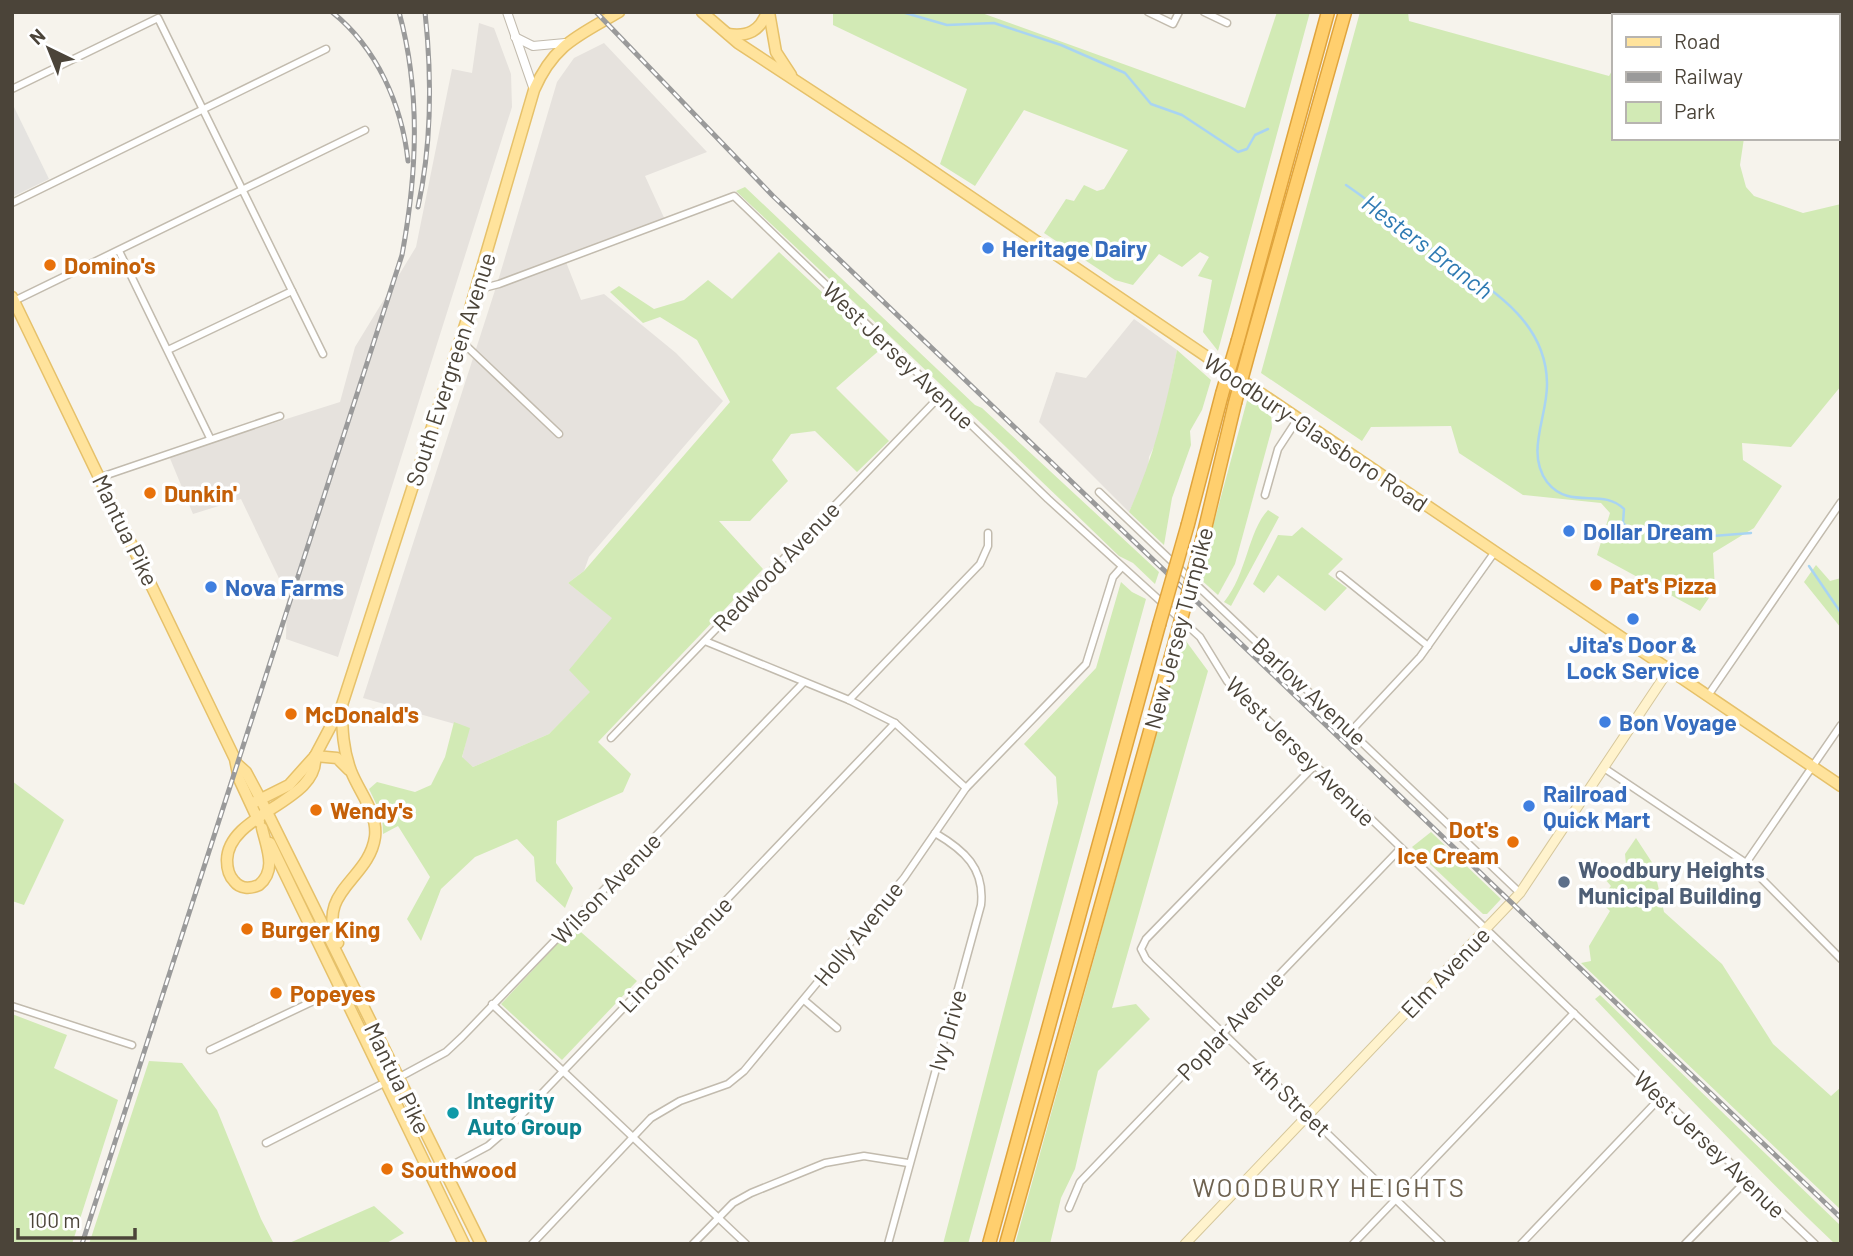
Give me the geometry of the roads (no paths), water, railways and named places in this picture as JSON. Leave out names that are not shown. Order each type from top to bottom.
[{"type":"highway","name":"New Jersey Turnpike","points":[[989,1244],[1328,12]]},
{"type":"highway","name":"New Jersey Turnpike","points":[[1006,1244],[1175,642],[1235,402],[1345,12]]},
{"type":"main road","name":"South Evergreen Avenue","points":[[256,802],[289,785],[316,756],[342,705],[476,290],[534,90],[546,64],[565,43],[619,12]]},
{"type":"main road","points":[[693,12],[712,22]]},
{"type":"main road","points":[[702,12],[712,22]]},
{"type":"main road","points":[[726,34],[750,34],[762,23],[768,12]]},
{"type":"main road","name":"Woodbury-Glassboro Road","points":[[768,12],[776,52],[792,77]]},
{"type":"main road","name":"Woodbury-Glassboro Road","points":[[712,22],[1841,786]]},
{"type":"main road","name":"Mantua Pike","points":[[13,299],[237,764],[246,772],[262,820],[464,1244]]},
{"type":"main road","name":"Elm Avenue","points":[[1185,1244],[1520,893],[1668,671]]},
{"type":"main road","points":[[342,705],[342,738],[351,772],[372,814],[375,836],[371,853],[338,897],[332,921],[337,941],[366,999],[368,1017]]},
{"type":"main road","name":"South Evergreen Avenue","points":[[262,820],[270,861],[268,874],[259,885],[243,887],[230,876],[228,854],[240,832],[262,820],[302,785],[316,763],[316,756]]},
{"type":"main road","points":[[316,756],[337,758],[351,772]]},
{"type":"main road","name":"Mantua Pike","points":[[262,820],[368,1017],[481,1244]]},
{"type":"street","points":[[507,12],[534,90]]},
{"type":"street","points":[[1148,12],[1172,24],[1179,12]]},
{"type":"street","points":[[1204,12],[1227,23]]},
{"type":"street","points":[[12,89],[158,18],[323,354]]},
{"type":"street","points":[[515,37],[533,46],[565,43]]},
{"type":"street","points":[[12,203],[326,49]]},
{"type":"street","points":[[13,299],[119,251],[365,130]]},
{"type":"street","name":"West Jersey Avenue","points":[[476,290],[734,196],[1121,568],[1200,637],[1227,681],[1815,1244]]},
{"type":"street","points":[[119,251],[210,438]]},
{"type":"street","points":[[168,350],[292,291]]},
{"type":"street","points":[[460,340],[559,435]]},
{"type":"street","name":"Redwood Avenue","points":[[611,738],[942,395]]},
{"type":"street","points":[[101,477],[280,416]]},
{"type":"street","points":[[1265,495],[1278,450],[1297,420]]},
{"type":"street","name":"Barlow Avenue","points":[[1099,492],[1352,730],[1520,893]]},
{"type":"street","points":[[1707,697],[1841,502]]},
{"type":"street","points":[[849,700],[980,564],[988,545],[988,533]]},
{"type":"street","points":[[1352,730],[1428,646],[1494,553]]},
{"type":"street","name":"Holly Avenue","points":[[532,1244],[652,1118],[667,1107],[728,1084],[744,1071],[904,878],[966,788],[1086,664],[1112,578],[1121,568]]},
{"type":"street","points":[[1340,575],[1428,646]]},
{"type":"street","points":[[705,640],[849,700],[895,723],[966,788]]},
{"type":"street","name":"Wilson Avenue","points":[[398,1078],[446,1052],[803,683]]},
{"type":"street","name":"Lincoln Avenue","points":[[443,1170],[488,1146],[895,723]]},
{"type":"street","points":[[1746,863],[1841,725]]},
{"type":"street","name":"4th Street","points":[[1315,765],[1146,939],[1141,949],[1146,959],[1442,1244]]},
{"type":"street","points":[[1604,768],[1746,863],[1841,959]]},
{"type":"street","name":"Ivy Drive","points":[[888,1244],[982,895],[973,864],[964,852],[935,833]]},
{"type":"street","name":"Poplar Avenue","points":[[1069,1208],[1080,1182],[1400,849]]},
{"type":"street","points":[[210,1050],[341,988]]},
{"type":"street","points":[[804,1000],[837,1028]]},
{"type":"street","points":[[492,1004],[564,1069],[746,1244]]},
{"type":"street","points":[[12,1006],[132,1045]]},
{"type":"street","points":[[1353,1244],[1574,1013]]},
{"type":"street","points":[[266,1143],[386,1082]]},
{"type":"street","points":[[1521,1244],[1661,1097]]},
{"type":"street","points":[[693,1244],[718,1217],[751,1193],[836,1160],[875,1156],[908,1163]]},
{"type":"street","points":[[1685,1244],[1748,1179]]},
{"type":"waterway","name":"Hesters Branch","points":[[902,12],[947,25],[994,23],[1061,45],[1125,73],[1151,104],[1182,115],[1238,152],[1247,149],[1255,135],[1268,129]]},
{"type":"waterway","name":"Hesters Branch","points":[[1346,185],[1487,287],[1522,318],[1535,337],[1544,358],[1547,383],[1538,459],[1547,482],[1556,491],[1615,503],[1624,509],[1623,523],[1627,527],[1644,528],[1664,536],[1682,531],[1700,537],[1751,533]]},
{"type":"waterway","name":"Hesters Branch","points":[[1809,566],[1841,613]]},
{"type":"railway","points":[[332,12],[362,43],[385,79],[400,119],[408,161]]},
{"type":"railway","points":[[82,1244],[402,255],[411,194],[414,103],[399,12]]},
{"type":"railway","points":[[418,207],[426,159],[429,110],[425,12]]},
{"type":"railway","points":[[596,12],[773,196],[1841,1218]]},
{"type":"place","name":"Heritage Dairy","points":[[988,248]]},
{"type":"place","name":"Domino's","points":[[50,265]]},
{"type":"place","name":"Dunkin'","points":[[150,493]]},
{"type":"place","name":"Dollar Dream","points":[[1569,531]]},
{"type":"place","name":"Pat's Pizza","points":[[1596,585]]},
{"type":"place","name":"Nova Farms","points":[[211,587]]},
{"type":"place","name":"Jita's Door & Lock Service","points":[[1633,619]]},
{"type":"place","name":"McDonald's","points":[[291,714]]},
{"type":"place","name":"Bon Voyage","points":[[1605,722]]},
{"type":"place","name":"Railroad Quick Mart","points":[[1529,806]]},
{"type":"place","name":"Wendy's","points":[[316,810]]},
{"type":"place","name":"Dot's Ice Cream","points":[[1513,842]]},
{"type":"place","name":"Woodbury Heights Municipal Building","points":[[1564,882]]},
{"type":"place","name":"Burger King","points":[[247,929]]},
{"type":"place","name":"Popeyes","points":[[276,993]]},
{"type":"place","name":"Integrity Auto Group","points":[[453,1113]]},
{"type":"place","name":"Southwood","points":[[387,1169]]},
{"type":"district","name":"WOODBURY HEIGHTS","points":[[1329,1186]]}]
